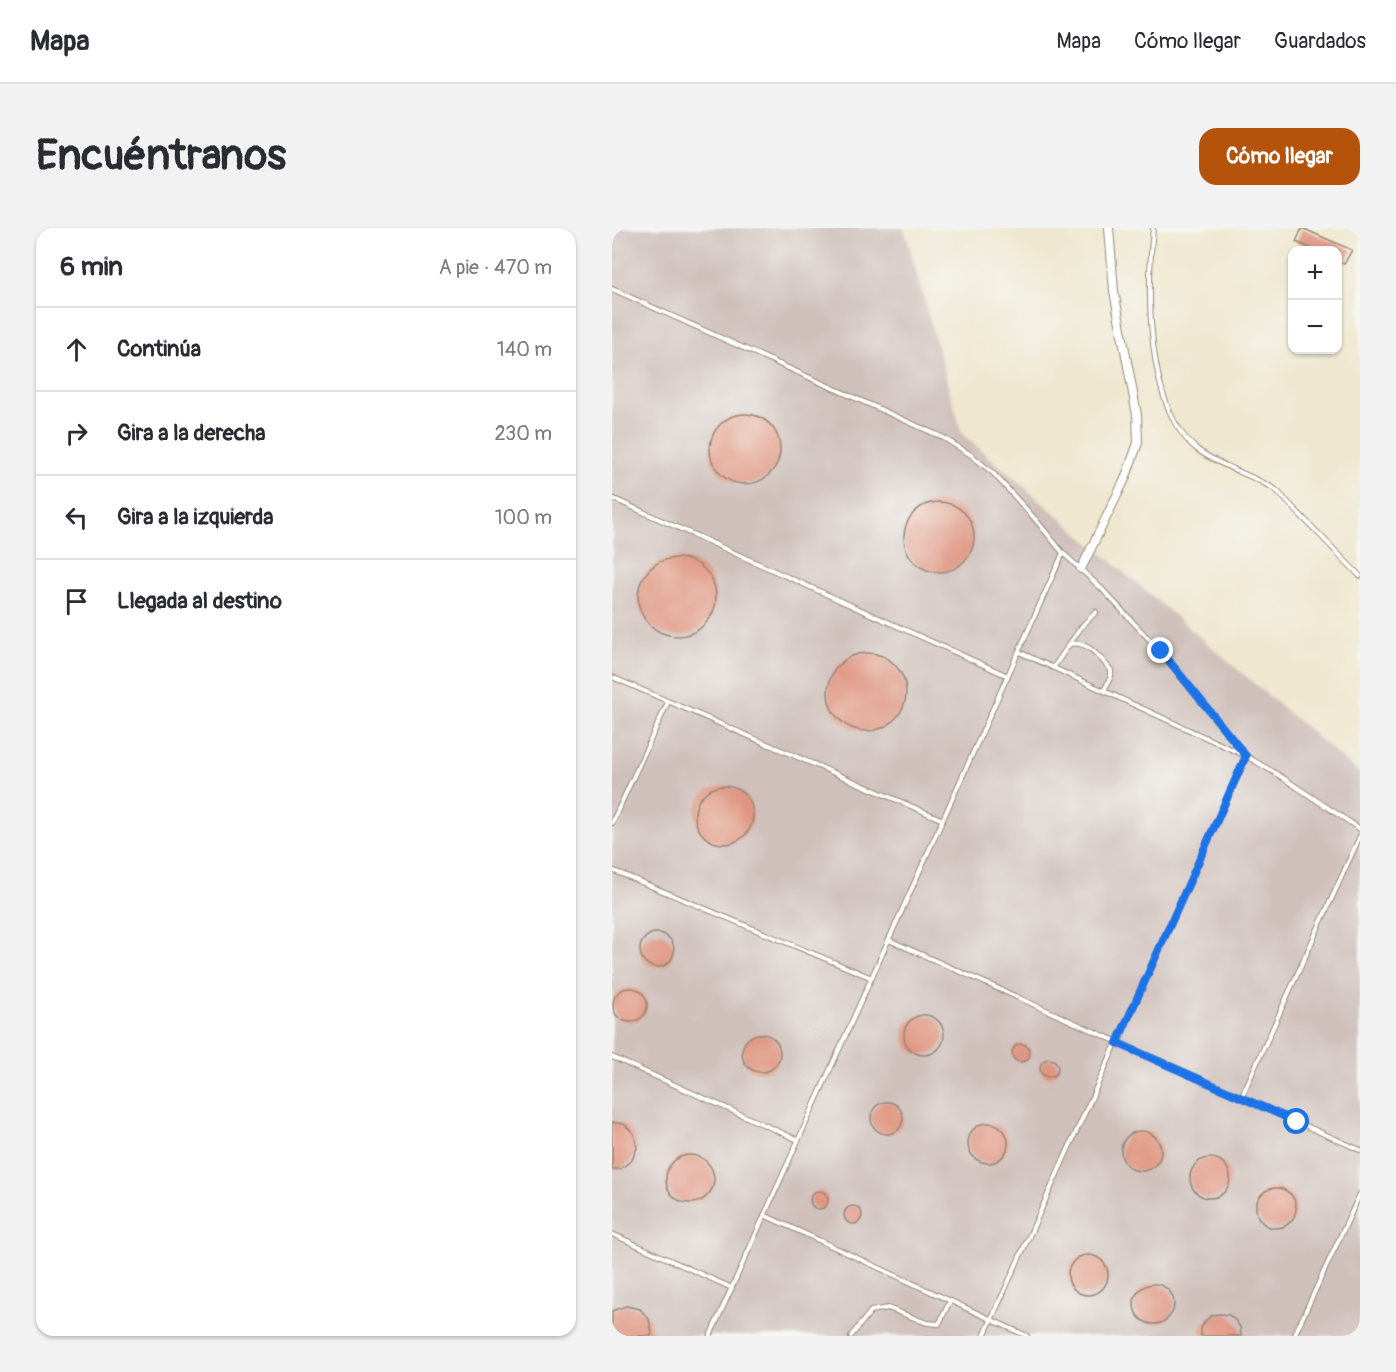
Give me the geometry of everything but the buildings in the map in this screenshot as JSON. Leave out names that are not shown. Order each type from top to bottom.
[{"type":"street","points":[[1081,569],[1125,479],[1138,443],[1137,415],[1114,291],[1109,228]]},
{"type":"lane","points":[[1153,228],[1150,258],[1153,344],[1158,375],[1174,421],[1185,438],[1199,451],[1276,490],[1360,576]]},
{"type":"lane","points":[[612,289],[942,437],[971,455],[993,473],[1063,553],[1161,651],[1246,756]]},
{"type":"lane","points":[[612,498],[1008,676]]},
{"type":"lane","points":[[710,1336],[1063,553]]},
{"type":"lane","points":[[1053,668],[1069,644],[1096,612]]},
{"type":"lane","points":[[1069,644],[1077,642],[1085,644],[1110,670],[1111,676],[1104,691]]},
{"type":"lane","points":[[1019,652],[1246,756],[1360,829]]},
{"type":"lane","points":[[612,677],[943,820]]},
{"type":"lane","points":[[612,823],[668,702]]},
{"type":"lane","points":[[984,1336],[1246,756]]},
{"type":"lane","points":[[1241,1098],[1360,836]]},
{"type":"lane","points":[[612,870],[872,978]]},
{"type":"lane","points":[[889,940],[1360,1150]]},
{"type":"lane","points":[[612,1057],[798,1140]]},
{"type":"lane","points":[[1294,1336],[1360,1194]]},
{"type":"lane","points":[[764,1215],[1027,1336]]},
{"type":"lane","points":[[612,1234],[732,1288]]},
{"type":"lane","points":[[851,1336],[871,1311],[888,1308],[927,1323],[939,1324],[950,1301]]},
{"type":"shaded area","points":[[612,228],[904,228],[962,434],[1360,774],[1360,1336],[612,1336]]},
{"type":"route","points":[[1161,651],[1246,756],[1117,1043],[1297,1122]]}]
